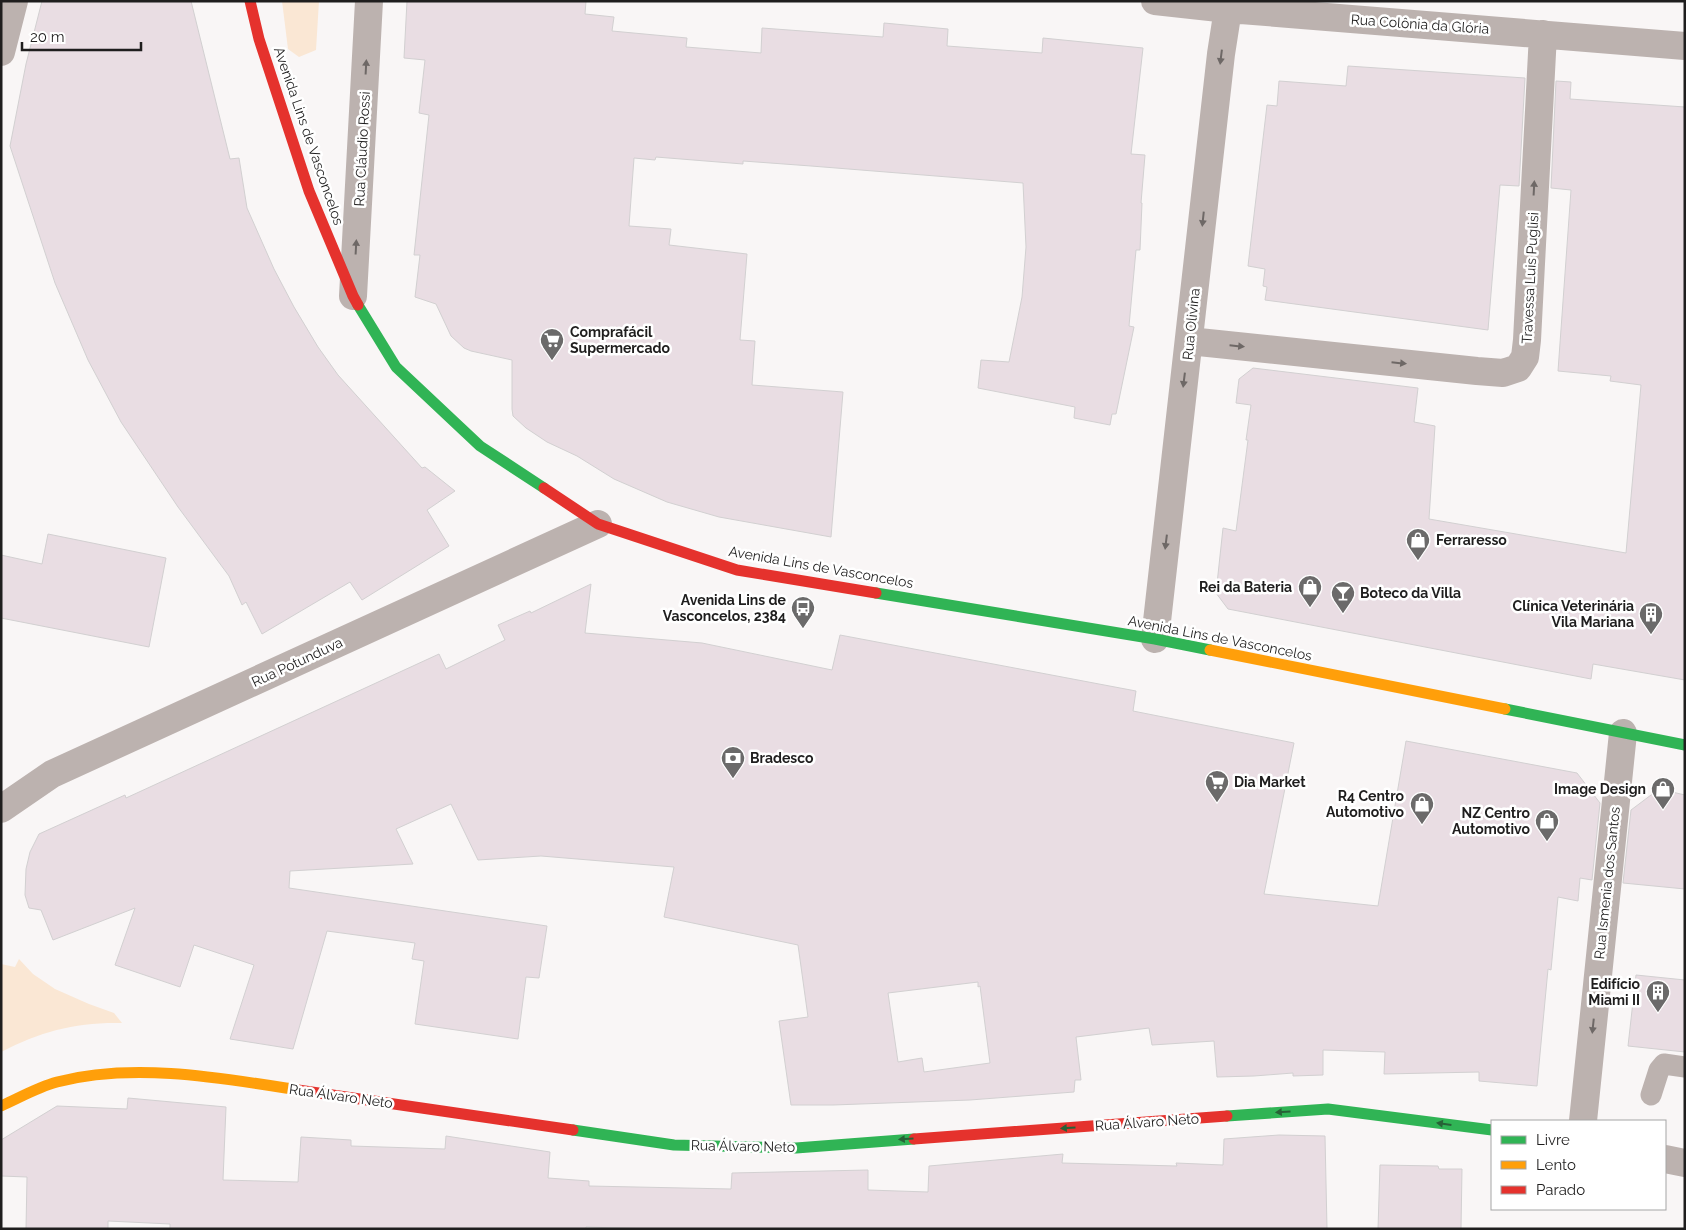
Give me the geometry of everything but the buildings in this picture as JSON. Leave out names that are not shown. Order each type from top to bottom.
[{"type":"street","points":[[1,52],[14,1]]},
{"type":"street","name":"Avenida Lins de Vasconcelos","points":[[250,1],[278,100],[309,191],[353,296],[396,367],[488,452],[598,524],[737,570],[1155,639],[1685,746]]},
{"type":"street","name":"Rua Cláudio Rossi","points":[[353,296],[369,1]]},
{"type":"street","name":"Rua Colônia da Glória","points":[[1155,1],[1228,9],[1390,12],[1543,34],[1685,46]]},
{"type":"street","name":"Rua Olivina","points":[[1155,639],[1221,54],[1228,9]]},
{"type":"street","name":"Travessa Luis Puglisi","points":[[1189,341],[1477,371],[1503,373],[1518,368],[1525,357],[1527,340],[1543,34]]},
{"type":"street","name":"Rua Potunduva","points":[[1,809],[52,774],[598,524]]},
{"type":"street","name":"Rua Ismenia dos Santos","points":[[1583,1120],[1623,733]]},
{"type":"street","name":"Rua Álvaro Neto","points":[[1,1106],[56,1082],[118,1072],[206,1076],[674,1146],[796,1148],[1328,1108],[1491,1130]]},
{"type":"street","points":[[1666,1159],[1685,1163]]},
{"type":"lane","points":[[1651,1095],[1659,1070],[1664,1064],[1685,1067]]},
{"type":"shaded area","points":[[282,1],[319,1],[316,50],[299,57],[288,49]]},
{"type":"shaded area","points":[[19,959],[33,974],[55,989],[114,1013],[122,1023],[89,1024],[60,1029],[31,1038],[1,1052],[1,964],[15,967]]},
{"type":"traffic: fast","points":[[358,305],[396,367],[480,446],[544,488]]},
{"type":"traffic: fast","points":[[876,593],[1155,639],[1210,650]]},
{"type":"traffic: fast","points":[[1505,709],[1685,745]]},
{"type":"traffic: fast","points":[[1227,1116],[1328,1109],[1491,1130]]},
{"type":"traffic: fast","points":[[573,1130],[674,1145],[796,1148],[914,1139]]},
{"type":"traffic: slow","points":[[1210,650],[1505,709]]},
{"type":"traffic: slow","points":[[1,1106],[50,1084],[86,1076],[116,1073],[178,1074],[298,1090]]},
{"type":"traffic: jam","points":[[250,1],[259,39],[309,191],[358,305]]},
{"type":"traffic: jam","points":[[544,488],[598,524],[737,570],[876,593]]},
{"type":"traffic: jam","points":[[298,1090],[573,1130]]},
{"type":"traffic: jam","points":[[914,1139],[1227,1116]]},
{"type":"place","name":"Comprafácil Supermercado","points":[[552,361]]},
{"type":"place","name":"Ferraresso","points":[[1418,561]]},
{"type":"place","name":"Rei da Bateria","points":[[1310,608]]},
{"type":"place","name":"Boteco da Villa","points":[[1343,614]]},
{"type":"place","name":"Avenida Lins de Vasconcelos, 2384","points":[[803,629]]},
{"type":"place","name":"Clínica Veterinária Vila Mariana","points":[[1651,635]]},
{"type":"place","name":"Bradesco","points":[[733,779]]},
{"type":"place","name":"Dia Market","points":[[1217,803]]},
{"type":"place","name":"Image Design","points":[[1663,810]]},
{"type":"place","name":"R4 Centro Automotivo","points":[[1422,825]]},
{"type":"place","name":"NZ Centro Automotivo","points":[[1547,842]]},
{"type":"place","name":"Edifício Miami II","points":[[1658,1013]]}]
